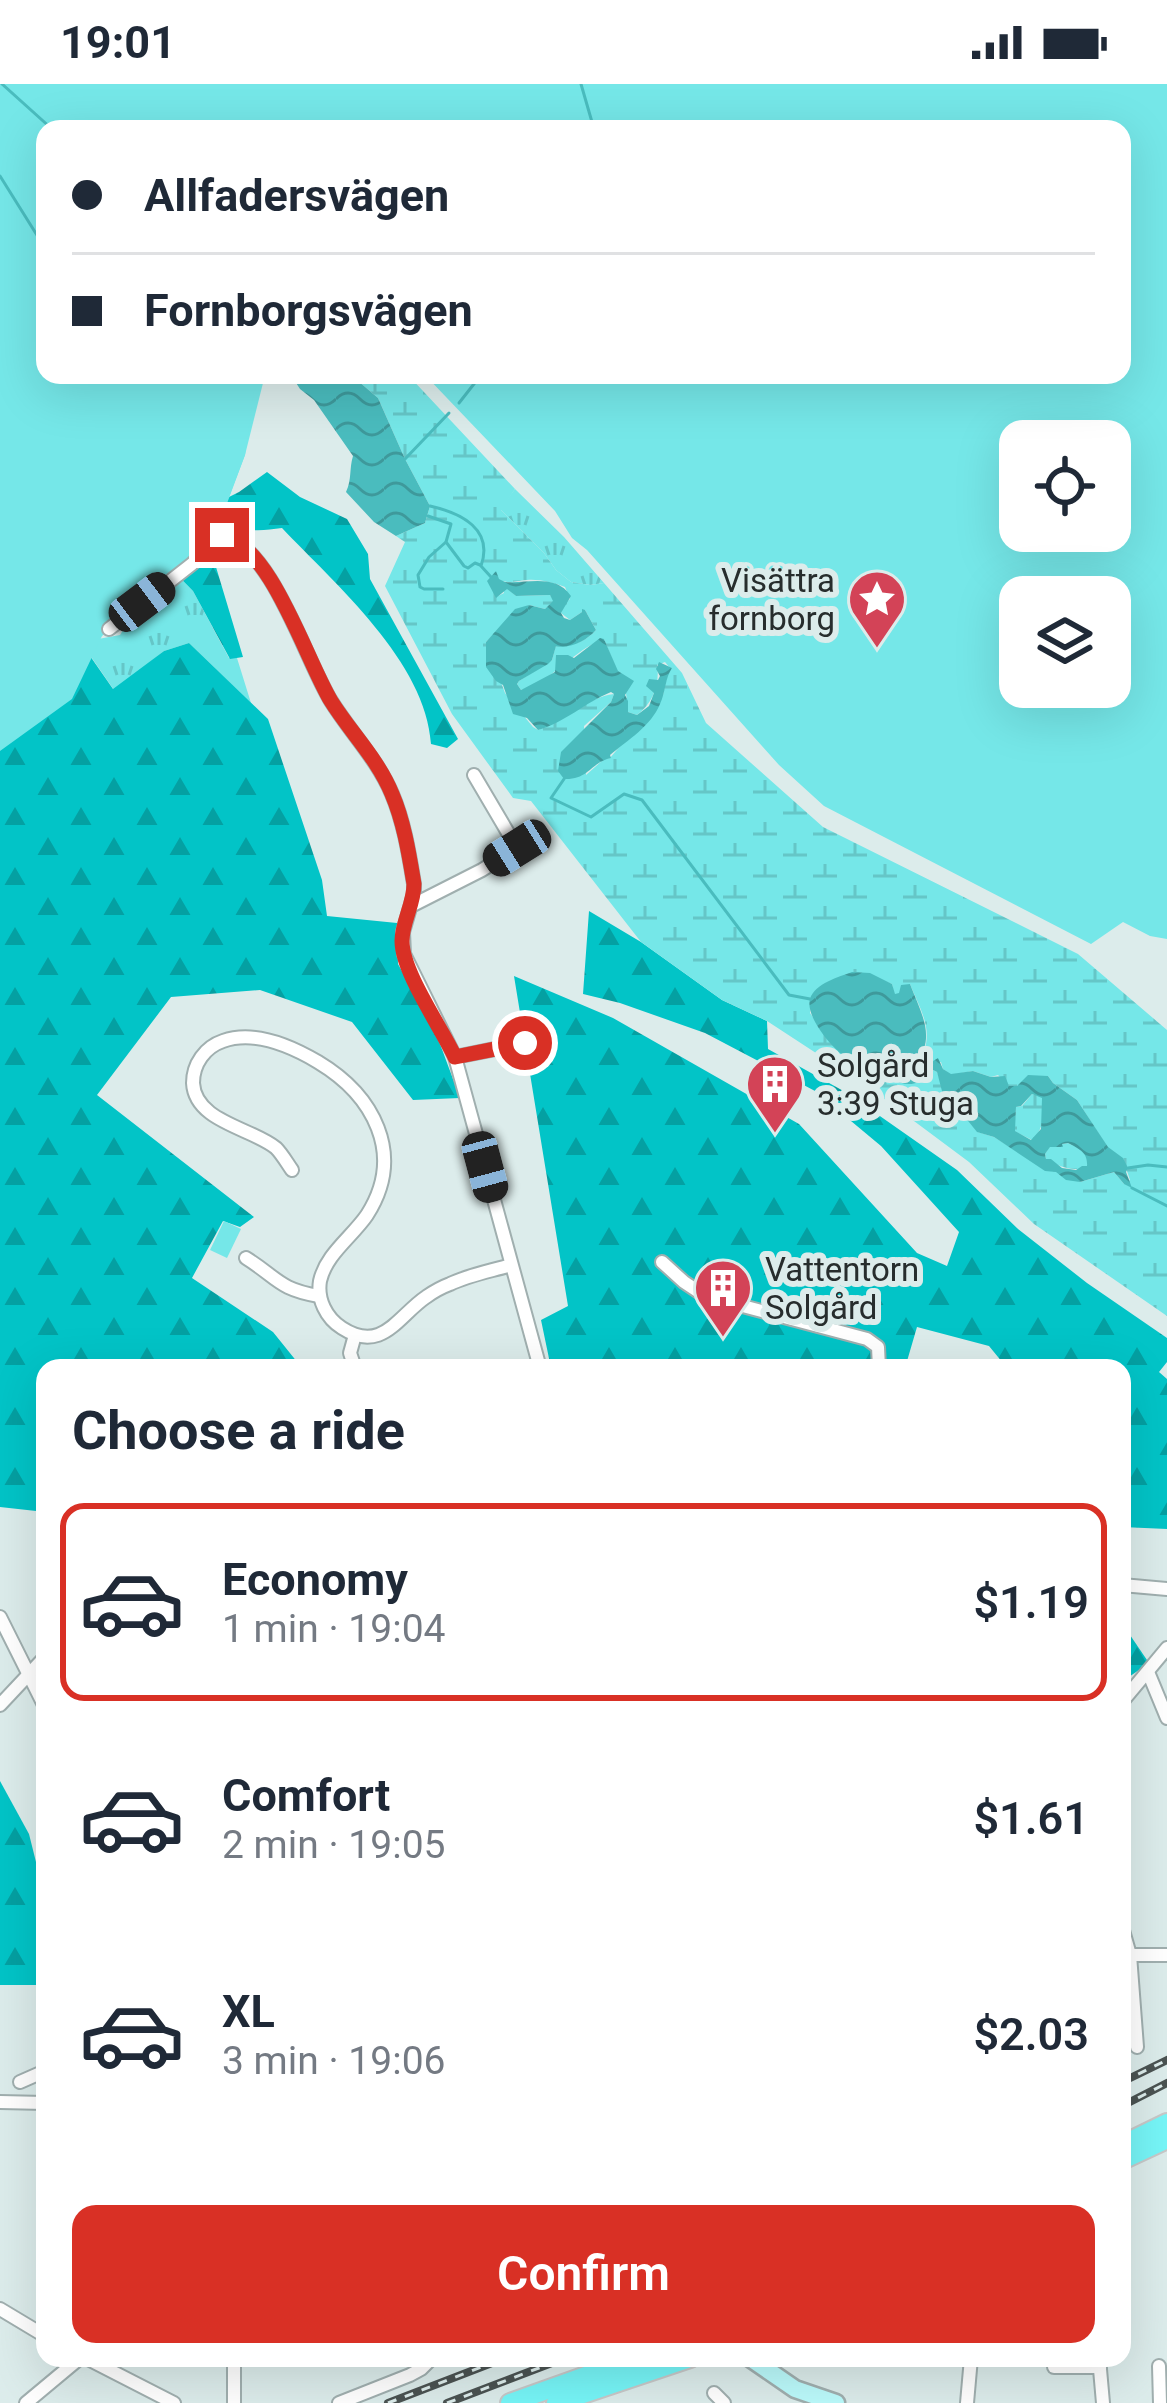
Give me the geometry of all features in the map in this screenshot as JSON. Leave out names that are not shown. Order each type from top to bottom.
[{"type":"main road","points":[[1131,2141],[1167,2123]]},
{"type":"main road","points":[[1131,2157],[1167,2139]]},
{"type":"main road","points":[[510,2403],[611,2367]]},
{"type":"main road","points":[[556,2403],[667,2367]]},
{"type":"main road","points":[[771,2367],[795,2389],[836,2403]]},
{"type":"street","points":[[110,629],[222,535],[237,538],[272,582],[333,704],[380,768],[399,813],[414,894],[403,932],[404,954],[455,1057],[537,1359]]},
{"type":"street","points":[[474,775],[517,848]]},
{"type":"street","points":[[410,906],[482,870],[540,832]]},
{"type":"street","points":[[292,1170],[275,1148],[219,1118],[196,1094],[196,1067],[216,1044],[250,1038],[293,1049],[352,1087],[376,1124],[383,1169],[375,1199],[330,1259],[321,1280],[319,1296],[331,1319],[355,1335],[386,1332],[424,1298],[453,1282],[511,1265]]},
{"type":"street","points":[[455,1057],[525,1043]]},
{"type":"street","points":[[246,1258],[293,1292],[319,1296]]},
{"type":"street","points":[[662,1262],[705,1296],[867,1339],[878,1347],[879,1359]]},
{"type":"street","points":[[352,1359],[355,1335]]},
{"type":"street","points":[[1131,1586],[1167,1589]]},
{"type":"street","points":[[0,1617],[36,1689]]},
{"type":"street","points":[[1131,1692],[1167,1648]]},
{"type":"street","points":[[0,1705],[36,1667]]},
{"type":"street","points":[[1148,1672],[1167,1718]]},
{"type":"street","points":[[1131,1954],[1167,1955]]},
{"type":"street","points":[[1131,1967],[1137,2047]]},
{"type":"street","points":[[20,2081],[36,2075]]},
{"type":"street","points":[[0,2102],[36,2103]]},
{"type":"street","points":[[0,2309],[36,2331]]},
{"type":"street","points":[[1159,2366],[1160,2403]]},
{"type":"street","points":[[26,2403],[72,2367]]},
{"type":"street","points":[[101,2367],[174,2403]]},
{"type":"street","points":[[234,2367],[234,2403]]},
{"type":"street","points":[[339,2403],[423,2367]]},
{"type":"street","points":[[967,2403],[970,2367]]},
{"type":"street","points":[[1099,2367],[1103,2403]]},
{"type":"green space","points":[[0,84],[1167,84],[1167,939],[1123,922],[1091,944],[824,806],[779,765],[572,538],[555,511],[434,384],[1131,384],[1131,120],[36,120],[36,384],[258,384],[245,455],[216,533],[102,636],[72,699],[0,751]]},
{"type":"green space","points":[[0,286],[56,607],[113,689],[164,651],[189,643],[268,719],[322,880],[327,916],[397,923],[398,964],[436,1033],[460,1098],[413,1100],[352,1022],[260,990],[171,997],[97,1095],[254,1217],[240,1227],[223,1221],[192,1278],[273,1332],[295,1359],[36,1359],[36,1511],[0,1507]]},
{"type":"green space","points":[[48,384],[263,384],[229,497],[143,540],[193,591],[229,658],[237,658],[251,703],[189,643],[164,651],[114,690],[56,606],[98,639],[120,635],[142,599],[97,548]]},
{"type":"green space","points":[[362,384],[416,384],[515,489],[501,510],[556,570],[571,582],[604,583],[682,673],[706,723],[823,827],[1078,954],[1167,1030],[1167,1316],[1034,1224],[969,1162],[871,1089],[767,1021],[722,1000],[641,942],[531,801],[513,798],[452,714],[385,586],[405,542],[396,536],[425,523],[430,506],[378,398]],"holes":[[[499,580],[537,580],[565,587],[570,599],[561,613],[570,620],[585,610],[596,630],[578,643],[556,645],[552,660],[519,681],[521,690],[604,639],[626,693],[628,712],[637,715],[654,692],[657,665],[665,662],[669,667],[663,695],[610,758],[586,775],[584,726],[614,694],[548,726],[533,727],[505,693],[486,642],[512,615],[529,605],[545,609],[554,601],[550,595],[516,596],[508,589],[496,597]],[[876,978],[892,984],[894,994],[910,984],[923,1016],[926,1042],[917,1068],[941,1062],[951,1075],[973,1071],[998,1075],[1009,1086],[1048,1076],[1077,1100],[1108,1148],[1123,1159],[1130,1180],[1124,1184],[1114,1172],[1080,1182],[978,1132],[947,1100],[937,1072],[933,1070],[918,1082],[870,1067],[866,1071],[864,1064],[845,1057],[810,1013],[810,999]]]},
{"type":"green space","points":[[267,472],[300,497],[347,519],[368,554],[370,579],[458,739],[447,748],[431,744],[413,684],[375,627],[282,528],[245,529],[224,520],[213,540],[216,567],[243,657],[230,659],[193,591],[143,540],[239,492]]},
{"type":"green space","points":[[515,489],[604,583],[571,582],[556,570],[500,509]]},
{"type":"green space","points":[[589,911],[722,1000],[767,1021],[768,1049],[847,1093],[957,1170],[1018,1229],[1167,1338],[1167,1362],[1159,1372],[1167,1379],[1167,1529],[1131,1527],[1131,1359],[1000,1359],[989,1346],[917,1327],[908,1359],[549,1359],[541,1320],[568,1306],[514,976],[613,1018],[799,1124],[917,1253],[947,1266],[959,1232],[881,1146],[815,1091],[705,1033],[583,994]]},
{"type":"green space","points":[[1032,1094],[1043,1097],[1043,1109],[1041,1126],[1032,1140],[1014,1131],[1016,1107]]},
{"type":"green space","points":[[1068,1143],[1085,1154],[1087,1167],[1066,1168],[1046,1159],[1050,1146]]},
{"type":"green space","points":[[224,1221],[241,1229],[227,1258],[210,1250]]},
{"type":"green space","points":[[1131,1636],[1149,1663],[1131,1676]]},
{"type":"green space","points":[[0,1781],[29,1834],[36,1862],[36,1985],[0,1985]]},
{"type":"water","points":[[297,384],[362,384],[378,398],[430,506],[425,523],[396,536],[374,522],[346,492],[353,456],[314,400]]},
{"type":"water","points":[[496,571],[505,582],[557,584],[571,596],[561,613],[564,618],[570,620],[585,610],[596,630],[578,643],[556,646],[548,664],[519,681],[521,690],[555,672],[556,655],[574,658],[600,638],[618,671],[634,681],[625,695],[628,712],[637,715],[649,706],[654,693],[646,686],[649,679],[658,680],[659,662],[672,668],[651,719],[611,758],[579,777],[564,779],[558,771],[561,752],[614,694],[601,696],[538,730],[527,718],[513,714],[503,685],[486,667],[486,642],[515,609],[529,605],[545,609],[553,601],[550,595],[516,596],[507,589],[496,598],[487,581]]},
{"type":"water","points":[[852,972],[870,973],[892,984],[895,994],[901,985],[910,984],[926,1032],[917,1061],[920,1069],[938,1058],[951,1074],[973,1071],[1005,1076],[1009,1086],[1017,1086],[1028,1075],[1048,1076],[1077,1100],[1108,1147],[1123,1158],[1132,1188],[1114,1172],[1080,1182],[1066,1180],[994,1137],[977,1132],[943,1095],[933,1070],[907,1084],[877,1067],[866,1072],[864,1064],[845,1057],[820,1031],[809,1006],[817,989]],"holes":[[[1032,1094],[1042,1098],[1041,1129],[1031,1140],[1015,1131],[1016,1107]],[[1068,1143],[1084,1154],[1087,1166],[1062,1168],[1046,1159],[1050,1147]]]},
{"type":"waterway","points":[[2,84],[42,120]]},
{"type":"waterway","points":[[581,84],[591,120]]},
{"type":"waterway","points":[[0,176],[36,234]]},
{"type":"waterway","points":[[459,403],[474,384]]},
{"type":"waterway","points":[[405,459],[449,413]]},
{"type":"waterway","points":[[430,506],[463,518],[479,533],[484,553],[481,566],[491,577]]},
{"type":"waterway","points":[[428,516],[451,524],[446,542],[464,566],[480,565]]},
{"type":"waterway","points":[[443,589],[420,587],[418,575],[446,542]]},
{"type":"waterway","points":[[564,779],[551,798],[591,817],[624,794],[642,800],[789,995],[810,999]]},
{"type":"waterway","points":[[1128,1168],[1167,1167]]},
{"type":"waterway","points":[[1132,1188],[1167,1206]]},
{"type":"railway","points":[[1131,2078],[1167,2060]]},
{"type":"railway","points":[[1131,2101],[1167,2083]]},
{"type":"railway","points":[[388,2403],[482,2367]]},
{"type":"railway","points":[[447,2403],[541,2367]]},
{"type":"place","name":"Visättra fornborg","points":[[877,650]]},
{"type":"place","name":"Solgård 3:39 Stuga","points":[[775,1135]]},
{"type":"place","name":"Vattentorn Solgård","points":[[723,1339]]},
{"type":"route","points":[[222,535],[237,538],[272,582],[333,704],[389,787],[414,884],[403,932],[404,954],[455,1057],[525,1043]]}]
